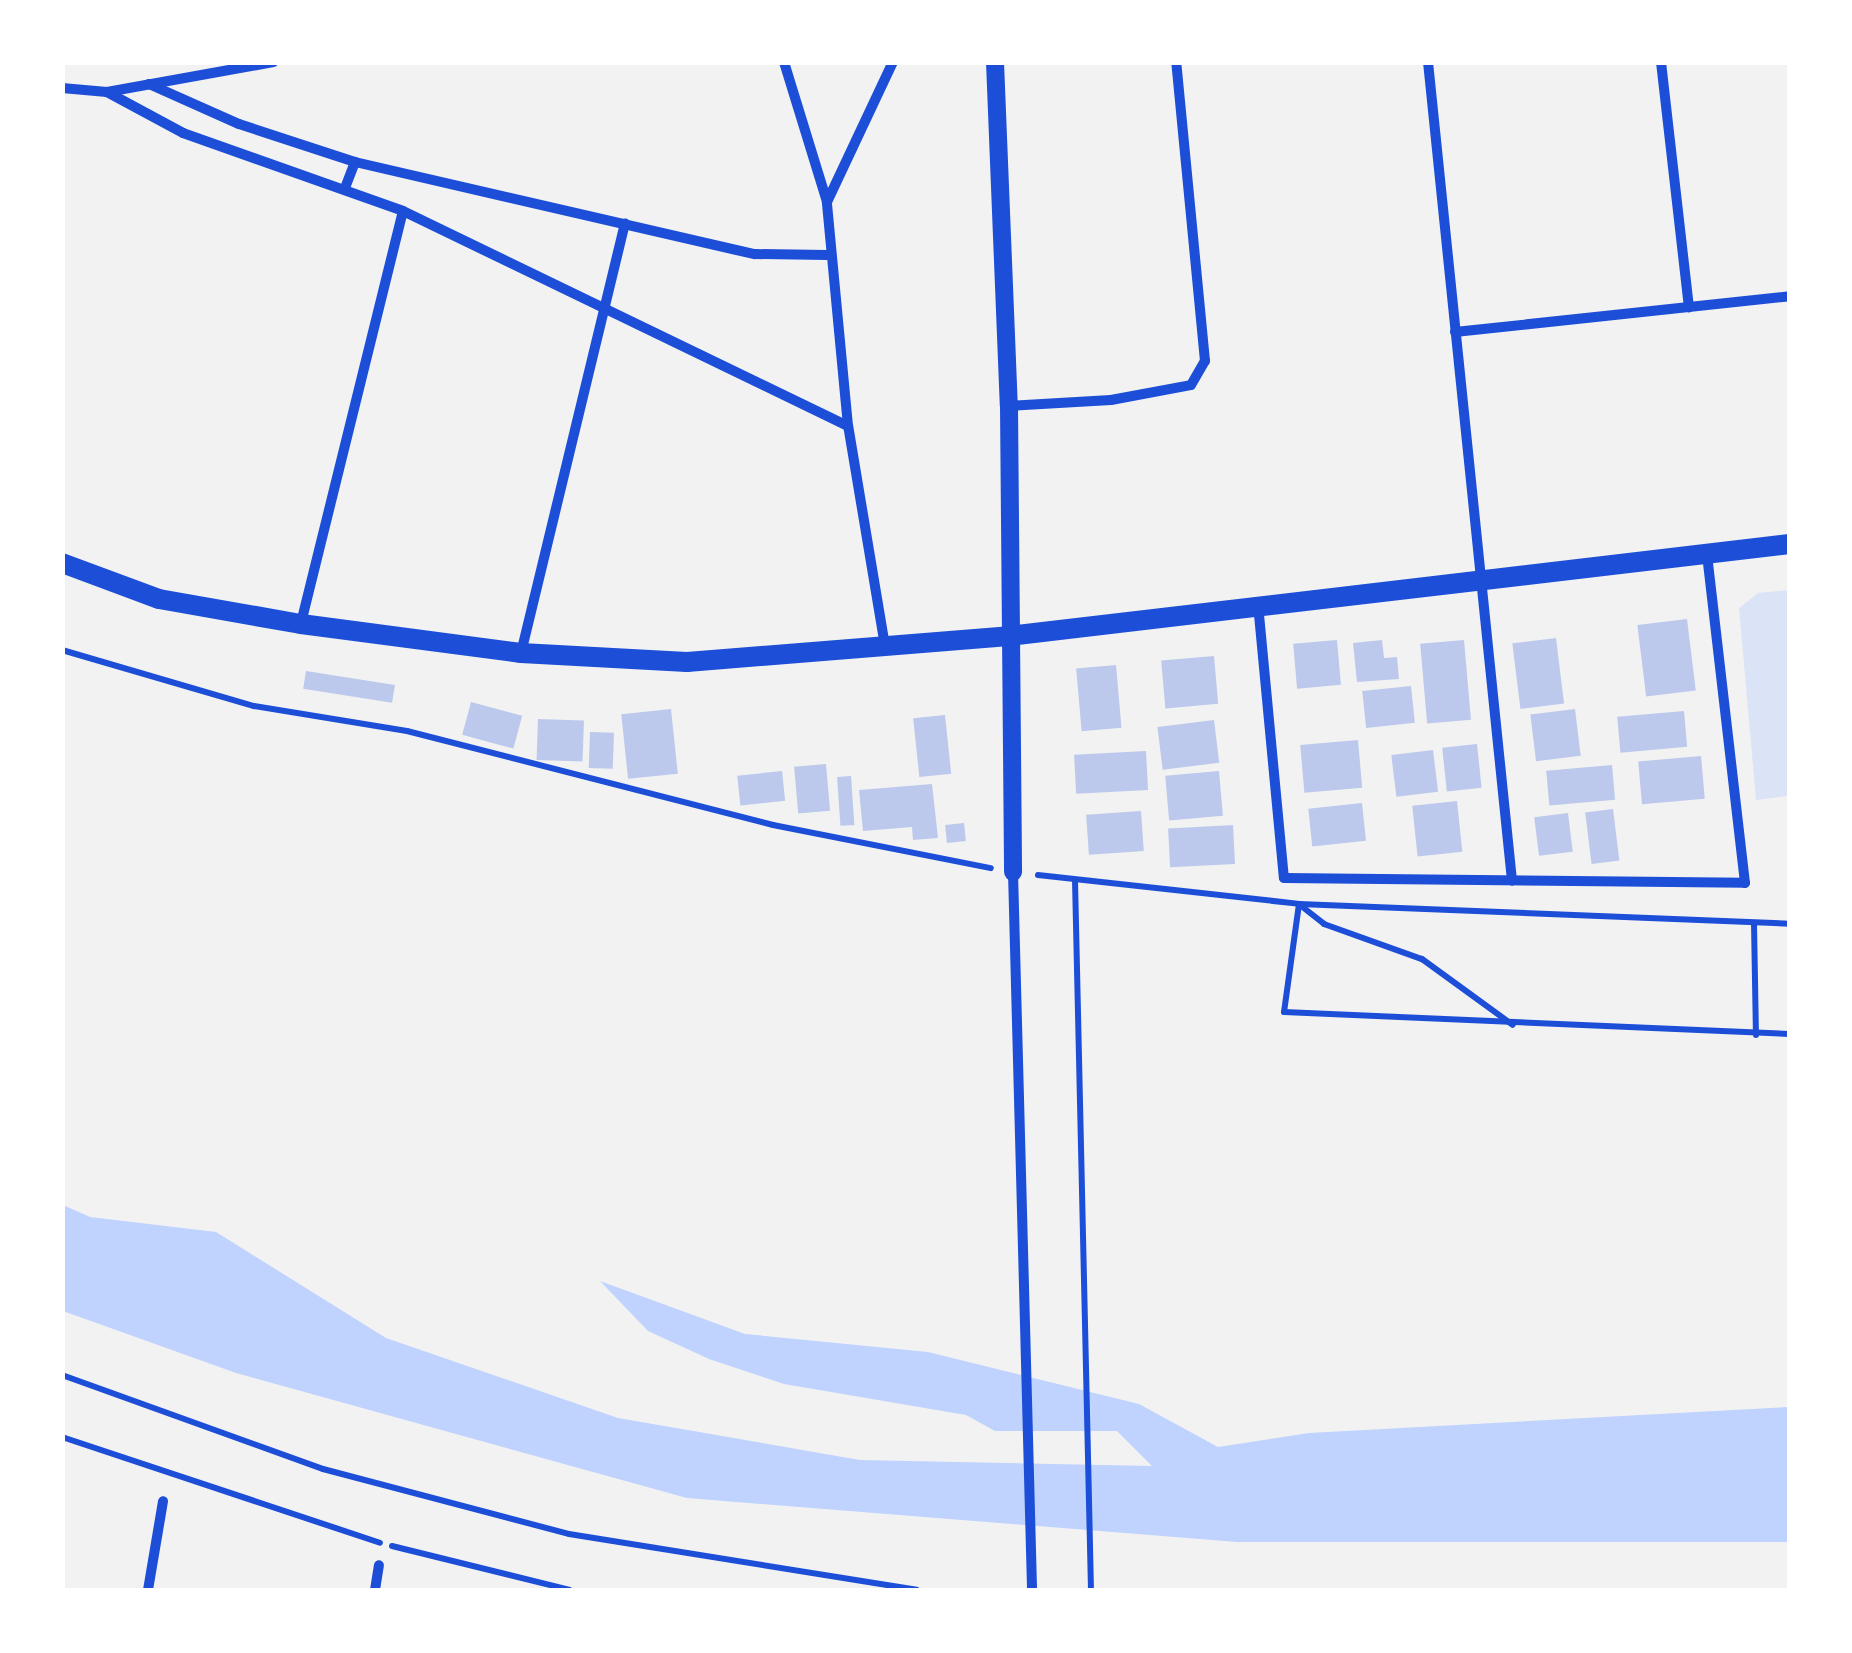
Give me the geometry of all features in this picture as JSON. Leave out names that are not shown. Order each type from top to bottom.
[{"type":"main road","points":[[62,563],[159,599],[301,624],[521,652],[687,662],[1009,636],[1258,602],[1480,583],[1790,544]]},
{"type":"street","points":[[62,88],[107,92],[273,62]]},
{"type":"street","points":[[784,62],[826,202],[827,255],[848,426],[885,646]]},
{"type":"street","points":[[826,202],[893,62]]},
{"type":"street","points":[[995,62],[1009,406],[1012,872],[1032,1590]]},
{"type":"street","points":[[1009,406],[1111,400],[1191,385],[1205,361],[1176,62]]},
{"type":"street","points":[[1428,62],[1512,881]]},
{"type":"street","points":[[1661,62],[1689,307]]},
{"type":"street","points":[[149,84],[239,124],[355,162],[755,254],[827,255]]},
{"type":"street","points":[[107,92],[183,133],[404,211],[604,313],[848,426]]},
{"type":"street","points":[[345,188],[355,162]]},
{"type":"street","points":[[301,624],[404,211]]},
{"type":"street","points":[[521,652],[626,223]]},
{"type":"street","points":[[1455,332],[1790,296]]},
{"type":"street","points":[[1258,602],[1284,878],[1745,883],[1707,553]]},
{"type":"street","points":[[148,1590],[163,1501]]},
{"type":"street","points":[[376,1590],[379,1565]]},
{"type":"path","points":[[62,650],[254,706],[407,731],[774,825],[1012,872],[1299,904],[1790,924]]},
{"type":"path","points":[[1075,880],[1090,1590]]},
{"type":"path","points":[[1299,904],[1284,1012],[1515,1026],[1790,1034]]},
{"type":"path","points":[[1299,904],[1324,924],[1422,959],[1515,1026]]},
{"type":"path","points":[[1754,923],[1756,1035]]},
{"type":"path","points":[[62,1375],[323,1469],[569,1534],[917,1590]]},
{"type":"path","points":[[62,1437],[379,1543],[570,1590]]},
{"type":"shaded area","points":[[1789,590],[1789,796],[1756,800],[1739,608],[1758,593]]},
{"type":"water","points":[[63,1205],[90,1217],[216,1232],[386,1338],[618,1418],[860,1460],[1152,1466],[1117,1431],[995,1431],[966,1415],[784,1384],[709,1359],[648,1331],[600,1281],[745,1334],[928,1352],[1139,1404],[1218,1447],[1309,1433],[1789,1407],[1789,1542],[1237,1542],[687,1498],[236,1373],[63,1311]]},
{"type":"building","points":[[1687,619],[1696,690],[1646,697],[1637,625]]},
{"type":"building","points":[[1556,638],[1564,704],[1520,709],[1512,643]]},
{"type":"building","points":[[1337,640],[1341,685],[1297,689],[1293,644]]},
{"type":"building","points":[[1382,640],[1384,658],[1397,657],[1399,679],[1357,682],[1353,643]]},
{"type":"building","points":[[1464,640],[1471,720],[1427,724],[1420,644]]},
{"type":"building","points":[[1214,656],[1218,704],[1165,708],[1161,661]]},
{"type":"building","points":[[1116,665],[1121,728],[1082,731],[1076,668]]},
{"type":"building","points":[[306,671],[395,685],[392,703],[303,689]]},
{"type":"building","points":[[1411,686],[1415,723],[1366,728],[1362,691]]},
{"type":"building","points":[[471,702],[522,716],[513,749],[462,735]]},
{"type":"building","points":[[671,709],[678,774],[628,779],[621,714]]},
{"type":"building","points":[[1575,709],[1581,756],[1536,761],[1530,714]]},
{"type":"building","points":[[1684,711],[1687,747],[1620,753],[1617,717]]},
{"type":"building","points":[[945,715],[951,774],[919,777],[913,718]]},
{"type":"building","points":[[538,719],[584,721],[583,762],[537,760]]},
{"type":"building","points":[[1214,720],[1219,763],[1163,770],[1157,727]]},
{"type":"building","points":[[590,732],[614,733],[613,769],[589,768]]},
{"type":"building","points":[[1358,740],[1362,788],[1304,793],[1300,745]]},
{"type":"building","points":[[1477,744],[1482,788],[1447,791],[1442,748]]},
{"type":"building","points":[[1433,750],[1438,792],[1396,797],[1391,755]]},
{"type":"building","points":[[1146,751],[1148,790],[1076,794],[1074,755]]},
{"type":"building","points":[[1701,756],[1705,799],[1642,804],[1638,761]]},
{"type":"building","points":[[826,764],[830,811],[798,814],[794,767]]},
{"type":"building","points":[[1612,765],[1615,800],[1549,806],[1546,771]]},
{"type":"building","points":[[782,771],[785,801],[740,806],[737,776]]},
{"type":"building","points":[[1219,771],[1223,816],[1169,821],[1165,776]]},
{"type":"building","points":[[851,776],[854,825],[840,826],[837,777]]},
{"type":"building","points":[[932,784],[938,838],[913,840],[912,827],[863,831],[859,790]]},
{"type":"building","points":[[1457,801],[1462,852],[1418,856],[1412,806]]},
{"type":"building","points":[[1362,803],[1366,841],[1312,846],[1308,809]]},
{"type":"building","points":[[1613,809],[1619,861],[1592,864],[1585,812]]},
{"type":"building","points":[[1141,811],[1144,851],[1089,855],[1086,815]]},
{"type":"building","points":[[1568,813],[1573,852],[1539,856],[1534,817]]},
{"type":"building","points":[[964,823],[966,841],[947,843],[945,825]]},
{"type":"building","points":[[1233,825],[1235,864],[1170,867],[1168,828]]}]
